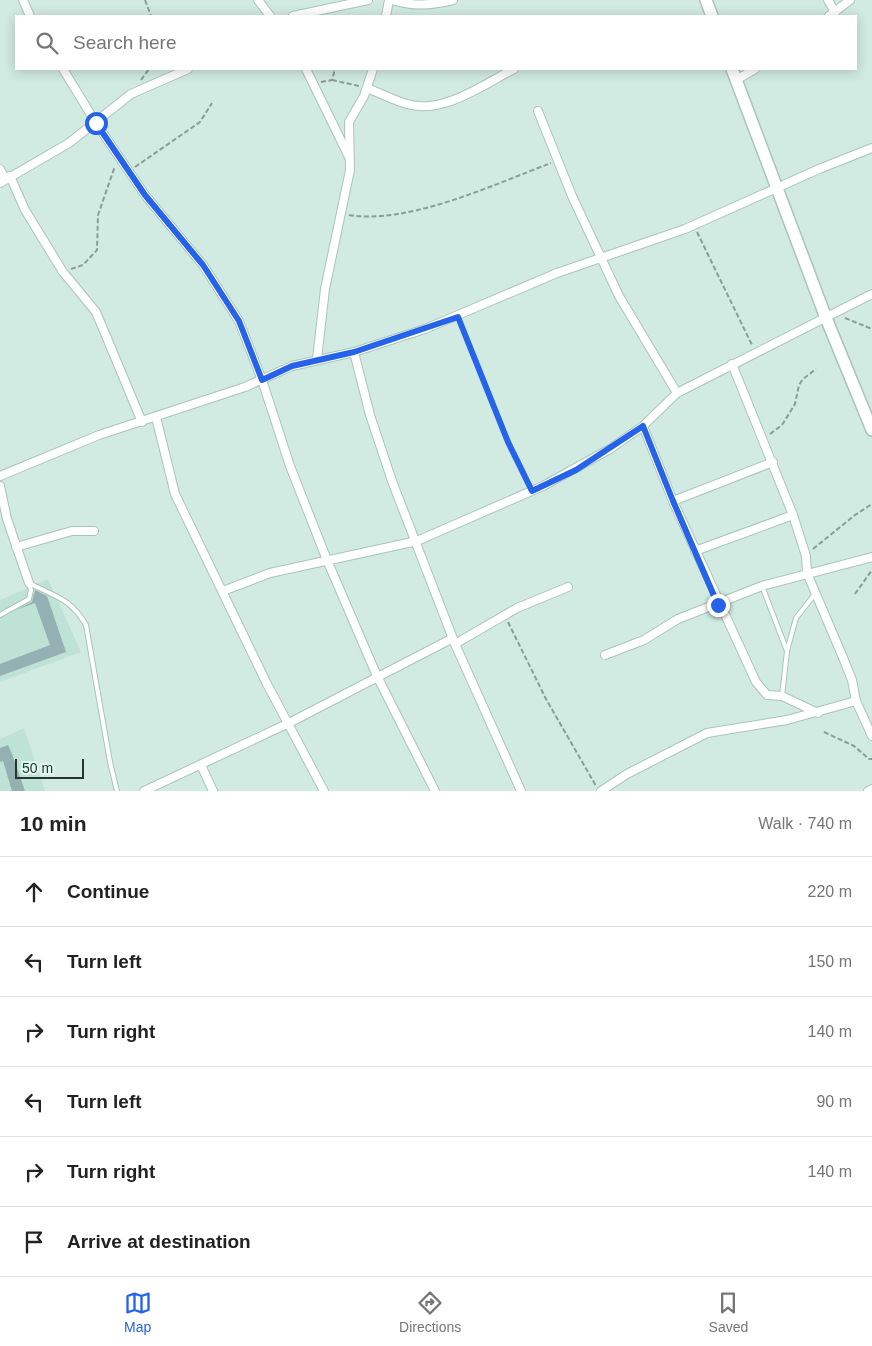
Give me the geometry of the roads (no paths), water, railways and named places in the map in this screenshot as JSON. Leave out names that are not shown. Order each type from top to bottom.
[{"type":"street","points":[[23,0],[30,15]]},
{"type":"street","points":[[258,0],[269,15]]},
{"type":"street","points":[[299,15],[368,0]]},
{"type":"street","points":[[386,15],[391,0],[409,6],[424,6],[453,0]]},
{"type":"street","points":[[706,0],[712,15]]},
{"type":"street","points":[[828,0],[832,14],[850,0]]},
{"type":"street","points":[[64,70],[128,171],[145,195],[203,265],[239,321],[262,380],[290,466],[326,560],[377,676],[435,791]]},
{"type":"street","points":[[5,179],[69,143],[130,94],[186,70]]},
{"type":"street","points":[[307,70],[350,160]]},
{"type":"street","points":[[317,359],[322,304],[339,214],[350,170],[349,122],[368,88],[373,70]]},
{"type":"street","points":[[368,88],[408,105],[437,103],[460,99],[512,70]]},
{"type":"street","points":[[732,70],[778,189],[831,316],[872,430]]},
{"type":"street","points":[[736,80],[753,70]]},
{"type":"street","points":[[538,111],[557,160],[619,296],[677,393]]},
{"type":"street","points":[[0,476],[99,435],[262,380],[292,366],[354,352],[458,317],[557,273],[694,226],[819,169],[872,148]]},
{"type":"street","points":[[0,169],[63,272],[96,312],[142,422]]},
{"type":"street","points":[[222,591],[270,573],[417,541],[532,491],[576,470],[643,426],[677,393],[872,294]]},
{"type":"street","points":[[354,352],[370,415],[392,481],[417,541],[454,641],[520,791]]},
{"type":"street","points":[[732,364],[764,439],[793,515],[806,556],[808,573],[815,594],[846,664],[856,701],[872,736]]},
{"type":"street","points":[[156,417],[175,494],[267,684],[289,722],[324,791]]},
{"type":"street","points":[[643,426],[718,605],[762,691],[767,695],[782,696],[818,713]]},
{"type":"street","points":[[673,501],[773,462]]},
{"type":"street","points":[[0,486],[7,519],[29,583]]},
{"type":"street","points":[[695,551],[793,515]]},
{"type":"street","points":[[16,547],[72,531],[94,531]]},
{"type":"street","points":[[605,655],[644,640],[678,619],[718,605],[762,586],[872,557]]},
{"type":"street","points":[[144,791],[289,722],[377,676],[454,641],[534,600],[568,587]]},
{"type":"street","points":[[600,791],[627,774],[707,733],[787,720],[856,701]]},
{"type":"street","points":[[201,765],[214,791]]},
{"type":"street","points":[[868,791],[872,789]]},
{"type":"lane","points":[[0,615],[29,599],[31,590],[29,583]]},
{"type":"lane","points":[[29,583],[65,600],[76,609],[86,625],[110,762],[117,791]]},
{"type":"lane","points":[[762,586],[787,651]]},
{"type":"lane","points":[[782,696],[787,651],[796,618],[815,594]]}]
